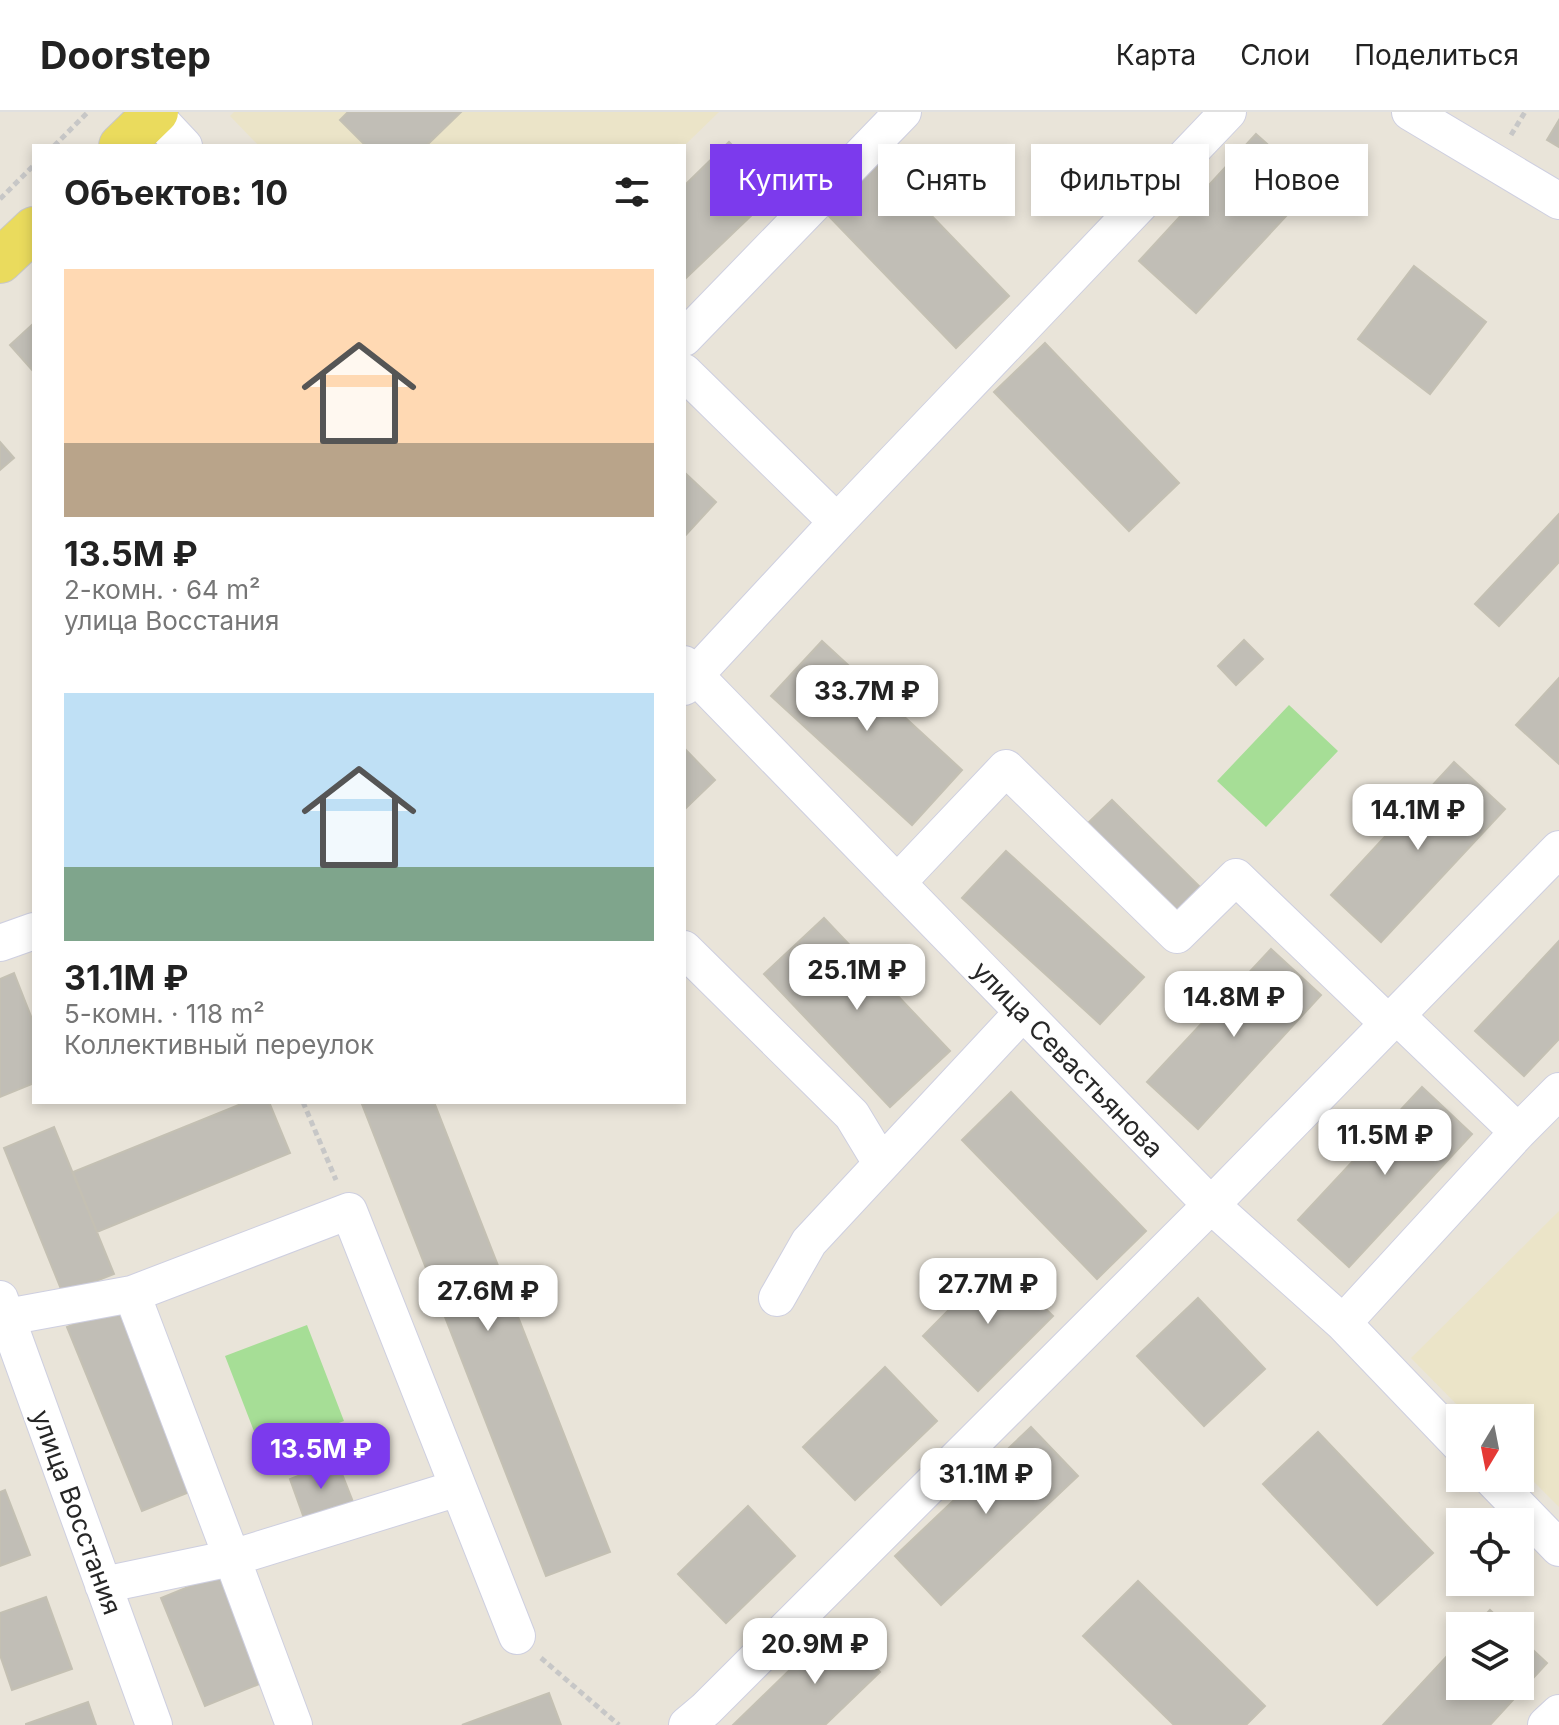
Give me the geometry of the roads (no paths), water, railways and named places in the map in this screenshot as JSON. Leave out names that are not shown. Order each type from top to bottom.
[{"type":"main road","points":[[123,144],[154,113]]},
{"type":"main road","points":[[0,261],[32,231]]},
{"type":"street","points":[[686,336],[903,112]]},
{"type":"street","points":[[688,675],[1228,112]]},
{"type":"street","points":[[1410,112],[1559,201]]},
{"type":"street","points":[[154,113],[182,144]]},
{"type":"street","points":[[686,374],[837,522]]},
{"type":"street","name":"улица Севастьянова","points":[[688,675],[897,883],[1211,1205],[1343,1323],[1446,1430]]},
{"type":"street","points":[[897,883],[1006,768],[1177,935],[1236,877],[1518,1132]]},
{"type":"street","points":[[687,1725],[1211,1205],[1559,849]]},
{"type":"street","points":[[0,943],[32,932]]},
{"type":"street","points":[[686,951],[852,1115],[881,1163]]},
{"type":"street","points":[[777,1298],[809,1242],[1023,1012]]},
{"type":"street","points":[[1343,1323],[1559,1091]]},
{"type":"street","points":[[3,1308],[132,1294],[349,1211],[517,1636]]},
{"type":"street","points":[[132,1294],[294,1725]]},
{"type":"street","name":"улица Восстания","points":[[3,1308],[154,1725]]},
{"type":"street","points":[[103,1585],[232,1558],[458,1488]]},
{"type":"street","points":[[1505,1492],[1559,1548]]},
{"type":"street","points":[[1546,1725],[1559,1713]]}]
